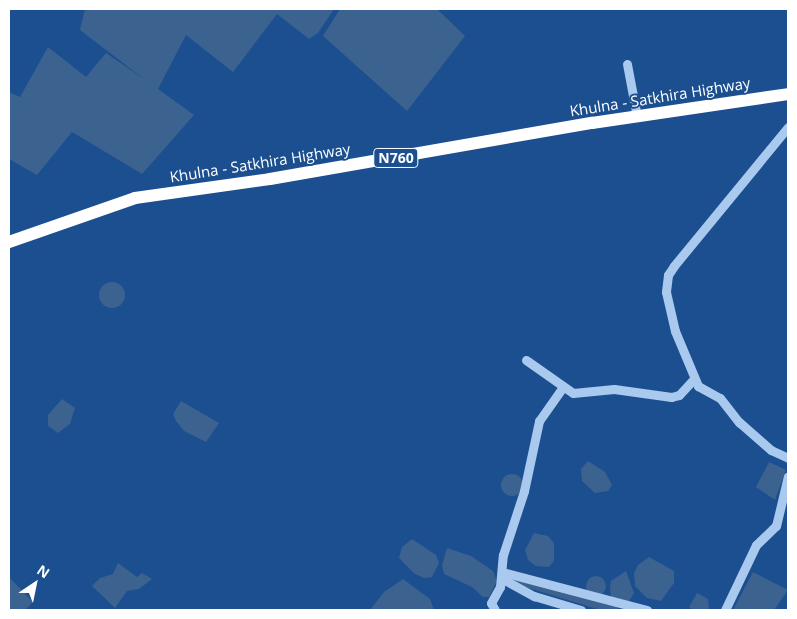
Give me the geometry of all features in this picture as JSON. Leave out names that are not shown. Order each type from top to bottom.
[{"type":"highway","name":"Khulna - Satkhira Highway","points":[[9,242],[135,198],[270,180],[637,117],[788,94]]},
{"type":"street","points":[[627,64],[637,117]]},
{"type":"street","points":[[788,127],[668,275],[666,292],[675,331],[693,380],[698,386],[720,398],[739,422],[772,450],[788,458]]},
{"type":"street","points":[[526,360],[573,393],[614,389],[671,397],[679,396],[693,380]]},
{"type":"street","points":[[495,610],[491,603],[502,575],[503,555],[524,491],[539,421],[563,387]]},
{"type":"street","points":[[725,610],[756,545],[776,526],[788,476]]},
{"type":"street","points":[[502,575],[534,596],[581,610]]},
{"type":"street","points":[[502,575],[647,610]]},
{"type":"water","points":[[85,9],[334,9],[318,33],[309,39],[277,14],[233,72],[186,35],[158,89],[194,115],[142,174],[72,132],[37,175],[9,159],[9,92],[20,97],[48,47],[86,77],[106,53],[144,79],[80,30]]},
{"type":"water","points":[[340,9],[437,9],[465,36],[407,111],[323,36]]},
{"type":"water","points":[[112,282],[121,286],[125,295],[121,304],[112,308],[103,304],[99,295],[103,286]]},
{"type":"water","points":[[62,399],[75,408],[70,424],[58,433],[48,426],[48,415]]},
{"type":"water","points":[[181,401],[219,423],[206,442],[184,431],[176,421],[173,414]]},
{"type":"water","points":[[588,461],[605,472],[612,485],[608,491],[595,493],[582,481],[581,469]]},
{"type":"water","points":[[769,462],[786,470],[775,500],[756,487]]},
{"type":"water","points":[[512,474],[520,477],[523,485],[520,493],[512,496],[504,493],[501,485],[504,477]]},
{"type":"water","points":[[534,533],[548,536],[554,543],[554,561],[549,567],[536,566],[528,560],[525,550]]},
{"type":"water","points":[[412,539],[436,555],[439,563],[432,577],[424,578],[415,574],[399,558],[402,547]]},
{"type":"water","points":[[447,548],[471,556],[493,571],[497,581],[489,597],[483,597],[472,587],[444,574],[442,565]]},
{"type":"water","points":[[649,557],[674,571],[674,583],[661,601],[647,598],[635,586],[634,573],[638,565]]},
{"type":"water","points":[[118,563],[137,577],[142,573],[152,579],[139,589],[127,591],[115,608],[92,586],[100,578],[113,574]]},
{"type":"water","points":[[626,571],[634,593],[628,603],[611,599],[610,587],[611,581]]},
{"type":"water","points":[[753,572],[788,590],[774,610],[733,610]]},
{"type":"water","points":[[596,576],[603,579],[606,586],[603,593],[596,596],[589,593],[586,586],[589,579]]},
{"type":"water","points":[[9,577],[33,602],[25,610],[9,610]]},
{"type":"water","points":[[403,579],[430,599],[434,610],[370,610],[384,592]]},
{"type":"water","points":[[697,593],[708,599],[709,610],[693,610],[689,607]]},
{"type":"waterway","points":[[519,581],[614,610]]}]
